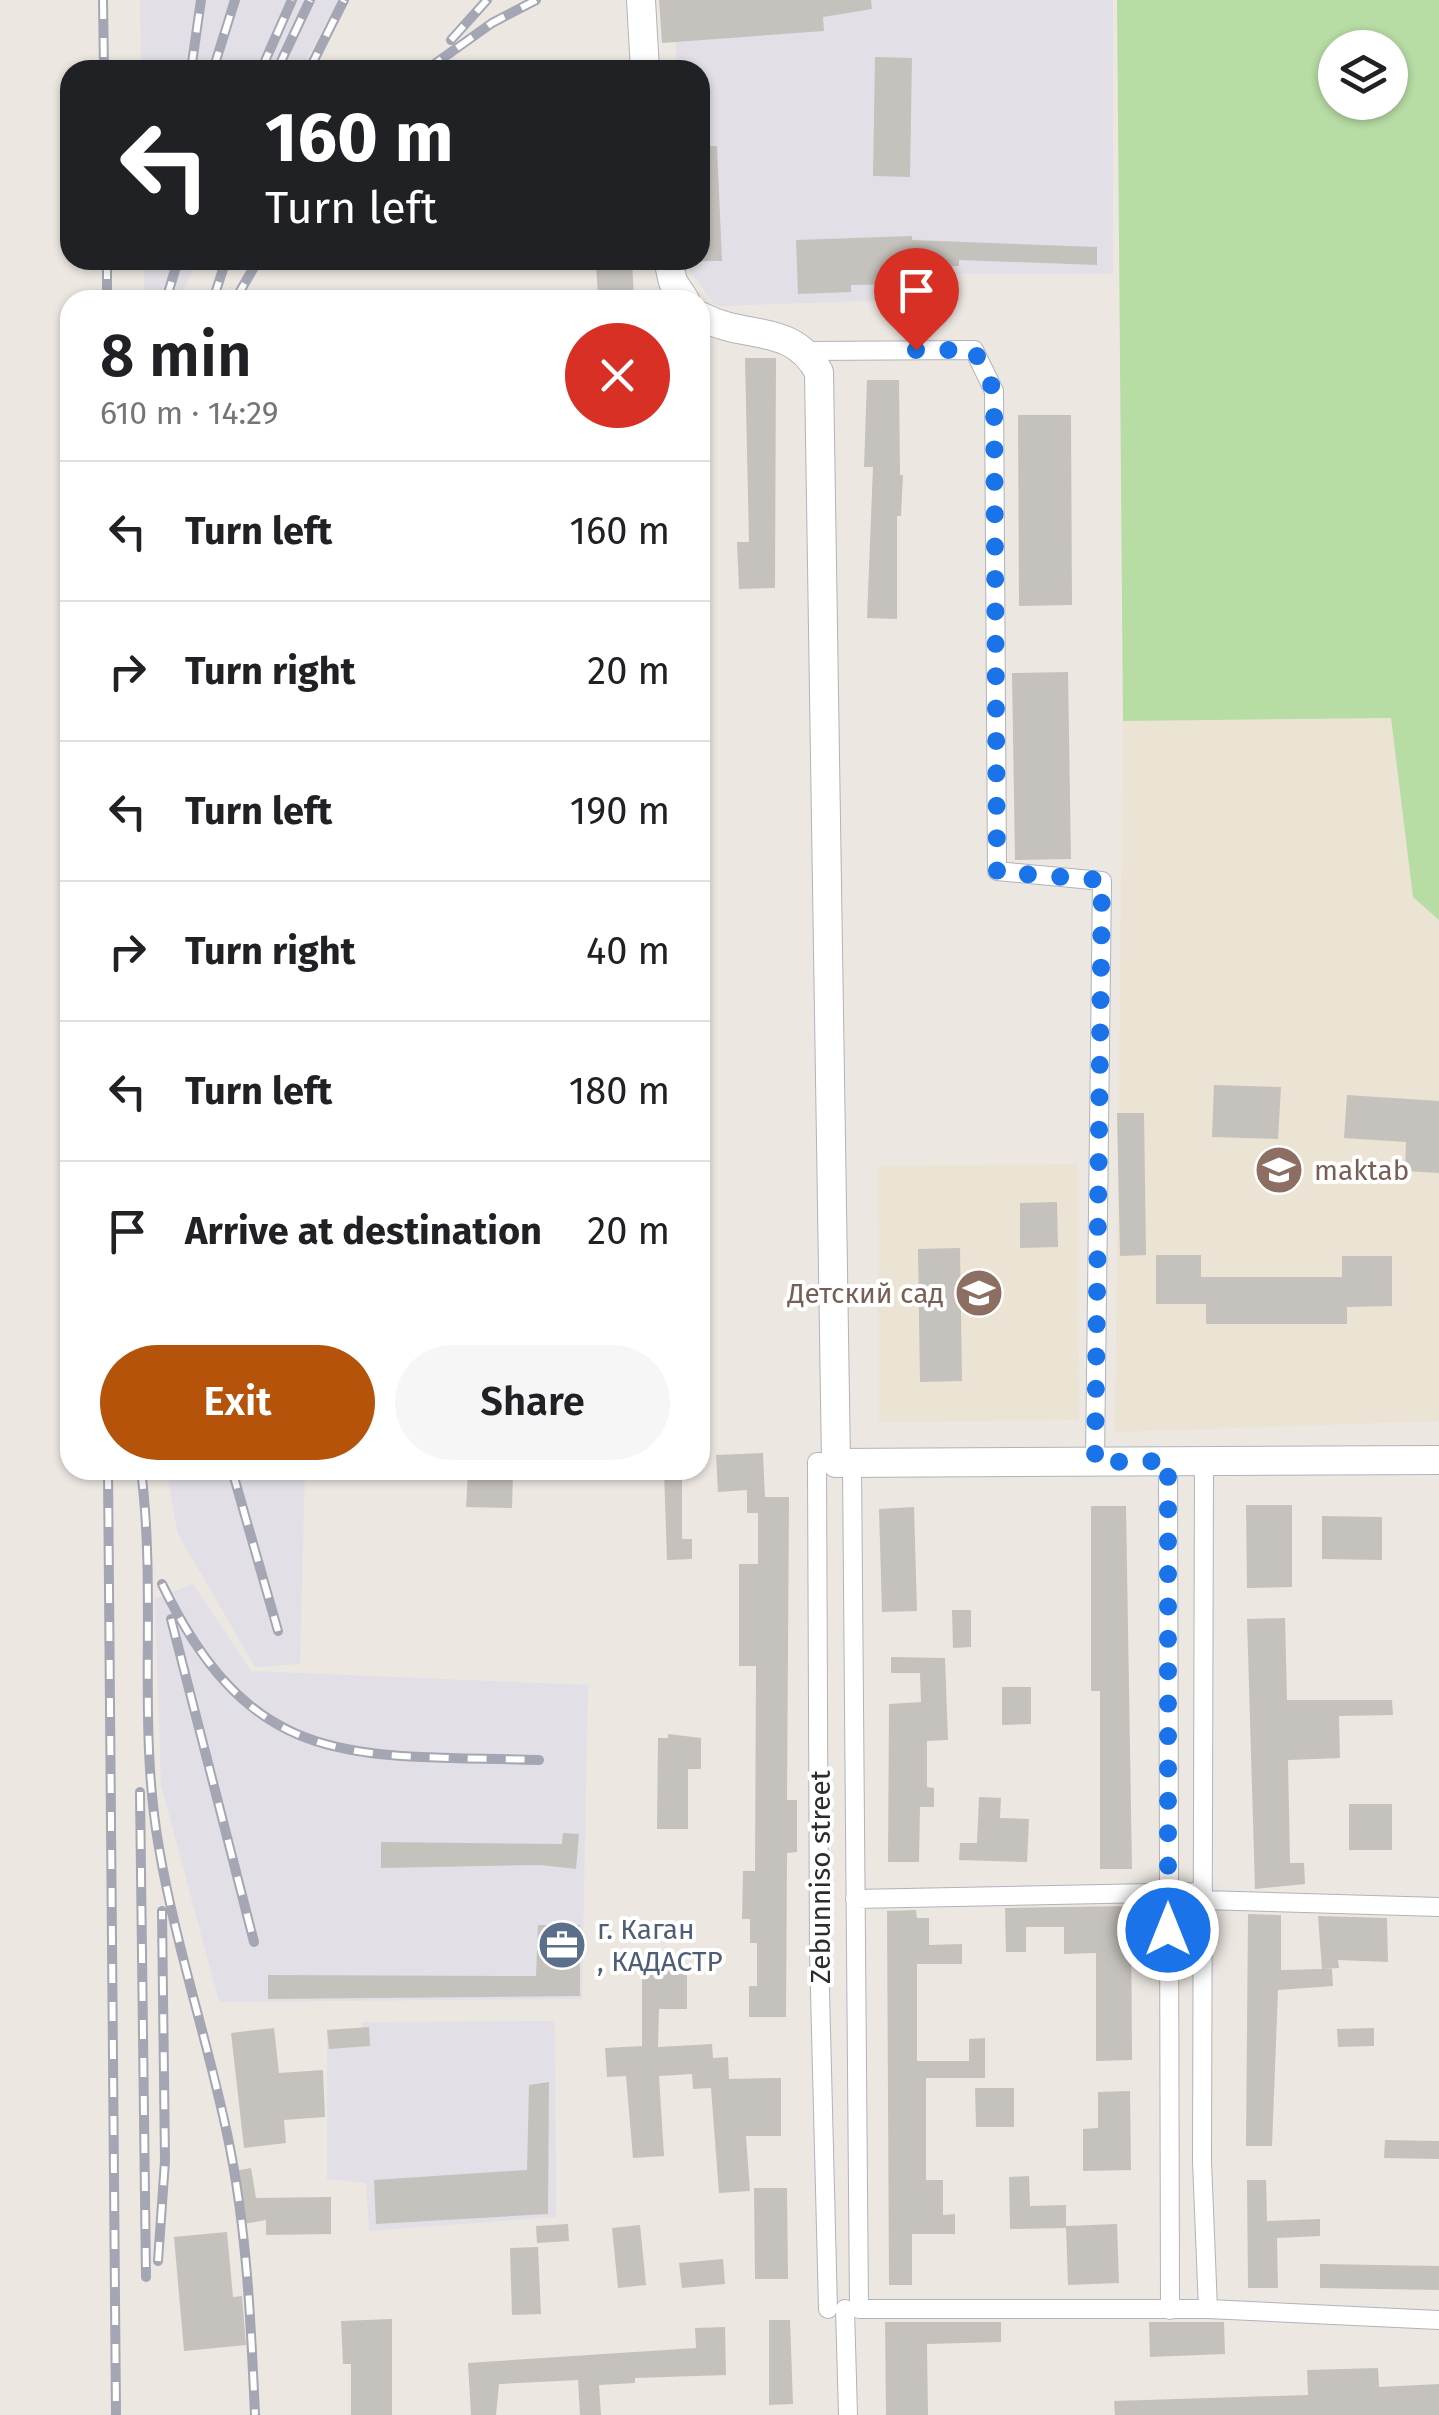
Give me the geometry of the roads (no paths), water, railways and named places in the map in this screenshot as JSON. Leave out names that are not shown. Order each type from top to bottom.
[{"type":"street","points":[[641,0],[644,60]]},
{"type":"street","points":[[710,321],[724,328],[790,340],[806,350],[818,372],[844,1463],[1439,1460]]},
{"type":"street","points":[[806,350],[974,350],[994,391],[997,872],[1102,880],[1095,1462]]},
{"type":"street","points":[[1168,1461],[1170,2310]]},
{"type":"street","name":"Zebunniso street","points":[[844,2309],[855,1899],[844,1463],[818,1462],[819,1951],[848,2415]]},
{"type":"street","points":[[1204,1462],[1202,2161],[1208,2309]]},
{"type":"street","points":[[855,1899],[1168,1891],[1439,1907]]},
{"type":"street","points":[[1170,2162],[1186,2174],[1202,2161]]},
{"type":"street","points":[[844,2309],[1208,2309],[1439,2320]]},
{"type":"railway","points":[[103,0],[104,60]]},
{"type":"railway","points":[[192,60],[201,0]]},
{"type":"railway","points":[[216,60],[235,0]]},
{"type":"railway","points":[[265,60],[292,0]]},
{"type":"railway","points":[[282,60],[310,0]]},
{"type":"railway","points":[[314,60],[344,0]]},
{"type":"railway","points":[[451,40],[487,0]]},
{"type":"railway","points":[[440,60],[492,23],[536,0]]},
{"type":"railway","points":[[107,270],[107,290]]},
{"type":"railway","points":[[169,290],[175,270]]},
{"type":"railway","points":[[216,290],[223,270]]},
{"type":"railway","points":[[241,290],[252,270]]},
{"type":"railway","points":[[108,1480],[116,2415]]},
{"type":"railway","points":[[142,1480],[153,1801],[166,1885],[235,2177],[247,2279],[255,2415]]},
{"type":"railway","points":[[235,1480],[278,1631]]},
{"type":"railway","points":[[162,1584],[197,1646],[234,1691],[273,1722],[315,1741],[362,1752],[539,1760]]},
{"type":"railway","points":[[171,1619],[254,1942]]},
{"type":"railway","points":[[140,1792],[146,2277]]},
{"type":"railway","points":[[158,2261],[165,2161],[162,1911]]},
{"type":"place","name":"maktab","points":[[1279,1170]]},
{"type":"place","name":"Детский сад","points":[[979,1293]]},
{"type":"place","name":"г. Каган , КАДАСТР","points":[[562,1945]]}]
